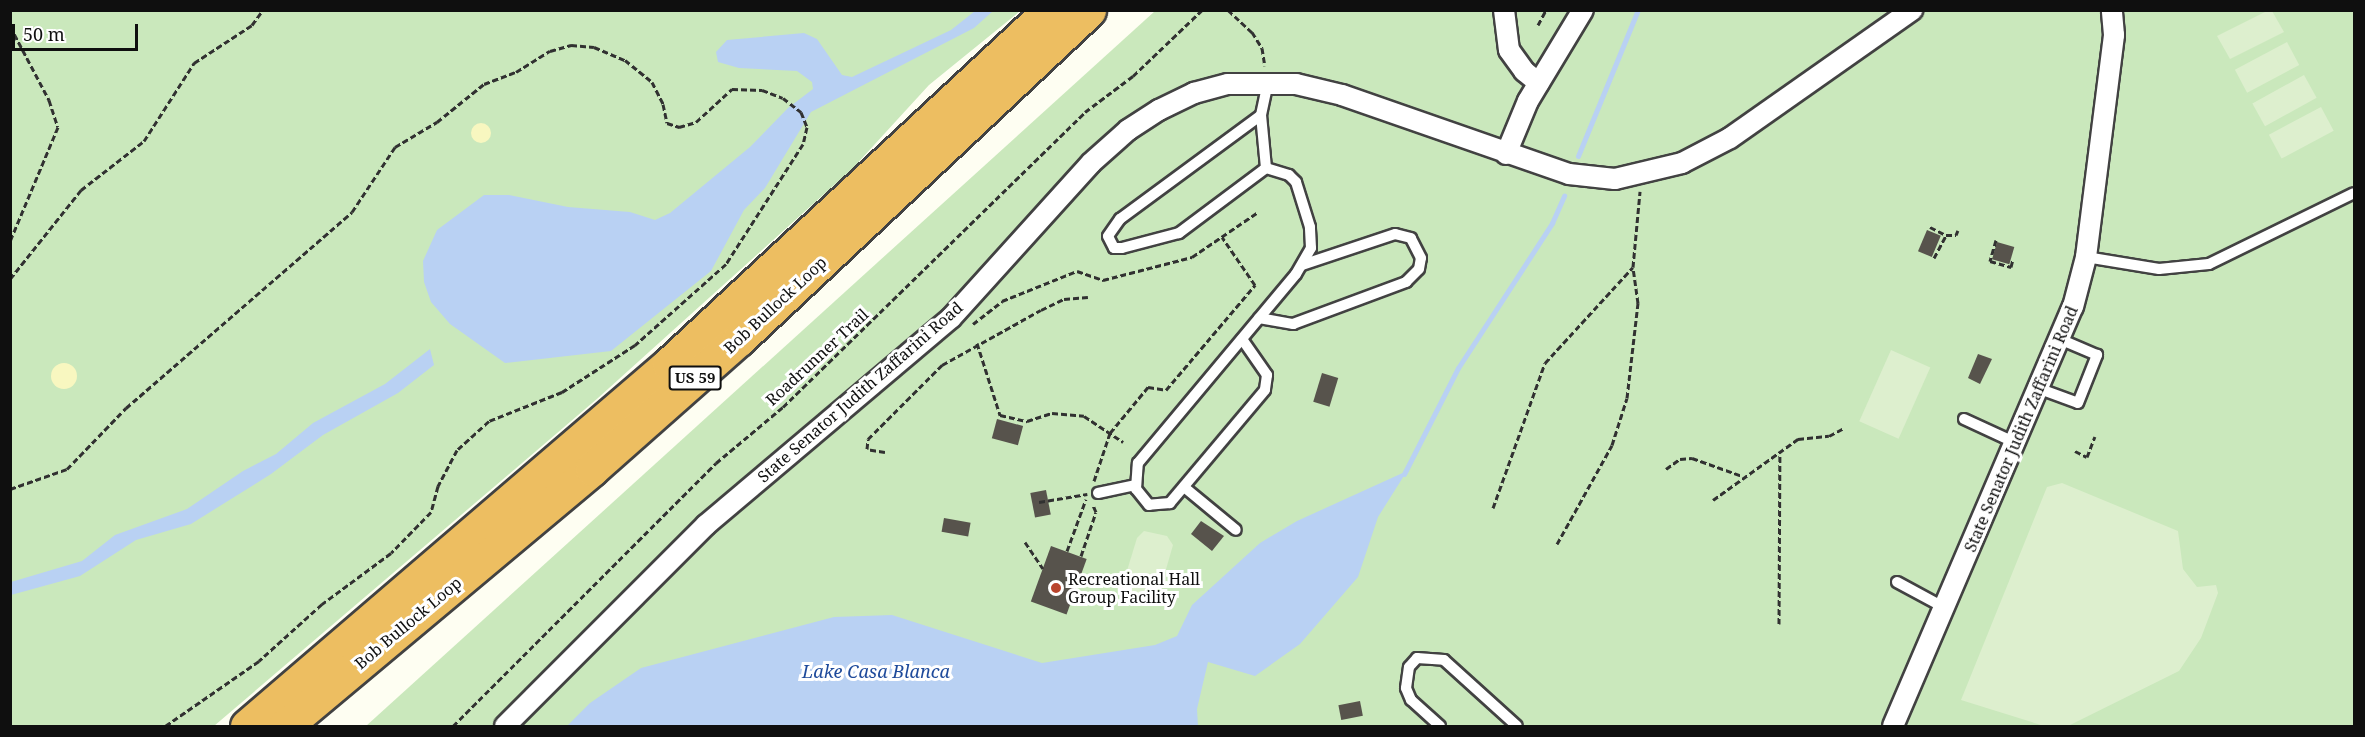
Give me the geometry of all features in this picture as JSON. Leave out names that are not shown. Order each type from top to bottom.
[{"type":"highway","name":"Bob Bullock Loop","points":[[247,726],[669,364],[1050,10]]},
{"type":"highway","name":"Bob Bullock Loop","points":[[285,726],[695,378],[1089,10]]},
{"type":"street","points":[[1504,10],[1509,50],[1524,71],[1539,83]]},
{"type":"street","points":[[1506,154],[1539,83],[1583,10]]},
{"type":"street","name":"State Senator Judith Zaffarini Road","points":[[505,726],[723,509],[951,318],[1073,182],[1128,130],[1194,93],[1228,84],[1267,78],[1328,91],[1506,154],[1600,179],[1640,175],[1682,163],[1747,127],[1912,10]]},
{"type":"street","name":"State Senator Judith Zaffarini Road","points":[[1893,726],[2062,340],[2086,257],[2114,35],[2112,10]]},
{"type":"lane","points":[[1266,168],[1261,115],[1267,78]]},
{"type":"lane","points":[[1261,115],[1120,219],[1108,236],[1109,243],[1122,248],[1179,233],[1266,168]]},
{"type":"lane","points":[[1242,339],[1267,375],[1265,390],[1170,503],[1160,506],[1149,505],[1141,499],[1136,485],[1138,463],[1302,265],[1312,240],[1301,192],[1289,175],[1266,168]]},
{"type":"lane","points":[[2086,257],[2159,269],[2209,264],[2355,194]]},
{"type":"lane","points":[[1259,318],[1293,324],[1316,316],[1406,282],[1419,269],[1421,258],[1411,238],[1395,234],[1302,265]]},
{"type":"lane","points":[[2040,389],[2078,403],[2097,355],[2062,340]]},
{"type":"lane","points":[[1964,419],[2016,443]]},
{"type":"lane","points":[[1093,494],[1136,485]]},
{"type":"lane","points":[[1185,487],[1236,530]]},
{"type":"lane","points":[[1897,582],[1945,608]]},
{"type":"lane","points":[[1440,726],[1411,700],[1406,688],[1408,667],[1417,658],[1444,660],[1517,726]]},
{"type":"path","points":[[10,279],[81,190],[144,141],[194,63],[252,25],[263,10]]},
{"type":"path","points":[[595,10],[624,10]]},
{"type":"path","name":"Roadrunner Trail","points":[[453,726],[716,463],[783,407],[1085,112],[1133,76],[1202,10]]},
{"type":"path","points":[[1228,10],[1239,18],[1262,48],[1267,78]]},
{"type":"path","points":[[1538,25],[1546,10]]},
{"type":"path","points":[[10,26],[49,100],[58,127],[10,241]]},
{"type":"path","points":[[10,489],[67,469],[126,408],[352,212],[395,147],[437,122],[484,84],[516,72],[550,51],[571,45],[594,47],[625,60],[652,82],[663,104],[667,123],[679,127],[696,122],[732,88],[762,90],[791,103],[801,112],[807,127],[803,144],[740,246],[707,282],[635,345],[562,392],[489,421],[457,450],[438,486],[431,512],[390,554],[322,604],[259,661],[165,726]]},
{"type":"path","points":[[1557,544],[1612,445],[1627,398],[1637,314],[1633,267],[1640,190]]},
{"type":"path","points":[[973,324],[1002,301],[1077,271],[1103,280],[1192,257],[1258,212]]},
{"type":"path","points":[[1930,227],[1946,235],[1956,235],[1958,230]]},
{"type":"path","points":[[1934,258],[1946,235]]},
{"type":"path","points":[[1067,551],[1093,494],[1110,433],[1148,387],[1166,390],[1255,285],[1222,237]]},
{"type":"path","points":[[1996,240],[1990,261],[2011,267],[2013,259]]},
{"type":"path","points":[[1493,508],[1545,363],[1633,267]]},
{"type":"path","points":[[885,452],[867,449],[868,439],[934,371],[977,343],[1064,299],[1088,297]]},
{"type":"path","points":[[977,343],[1000,415],[1027,421],[1052,413],[1084,416],[1123,442]]},
{"type":"path","points":[[1713,500],[1742,476],[1780,455],[1798,439],[1829,436],[1844,428]]},
{"type":"path","points":[[2075,451],[2087,457],[2094,436]]},
{"type":"path","points":[[1779,624],[1780,455]]},
{"type":"path","points":[[1666,469],[1680,459],[1692,458],[1742,476]]},
{"type":"path","points":[[1039,502],[1093,494]]},
{"type":"path","points":[[1081,556],[1096,512],[1093,494]]},
{"type":"path","points":[[1025,542],[1043,569]]},
{"type":"path","points":[[1081,574],[1120,586]]},
{"type":"shaded area","points":[[10,11],[1020,11],[929,85],[853,168],[598,398],[214,726],[11,726]]},
{"type":"shaded area","points":[[1155,11],[2354,11],[2354,726],[366,726]]},
{"type":"shaded area","points":[[2267,11],[2272,11],[2284,32],[2230,59],[2217,36]]},
{"type":"shaded area","points":[[2287,42],[2299,65],[2247,93],[2235,70]]},
{"type":"shaded area","points":[[2304,75],[2317,98],[2265,126],[2252,104]]},
{"type":"shaded area","points":[[2321,107],[2334,131],[2282,159],[2269,135]]},
{"type":"shaded area","points":[[1891,350],[1930,367],[1899,439],[1859,421]]},
{"type":"shaded area","points":[[2062,483],[2178,531],[2183,569],[2197,587],[2216,585],[2218,593],[2201,638],[2179,671],[2068,726],[2044,726],[1961,700],[2047,487]]},
{"type":"shaded area","points":[[1144,531],[1167,536],[1173,545],[1158,597],[1149,603],[1127,596],[1122,587],[1137,538]]},
{"type":"sand","points":[[481,123],[488,126],[491,133],[488,140],[481,143],[474,140],[471,133],[474,126]]},
{"type":"sand","points":[[64,363],[73,367],[77,376],[73,385],[64,389],[55,385],[51,376],[55,367]]},
{"type":"water","points":[[975,11],[993,11],[974,28],[811,112],[765,188],[744,210],[711,271],[611,351],[505,363],[450,324],[431,302],[424,282],[423,261],[437,230],[484,195],[509,195],[568,207],[630,212],[655,220],[670,213],[750,147],[788,108],[813,89],[812,82],[797,71],[739,68],[718,62],[716,52],[727,40],[804,33],[817,39],[842,75],[852,77],[951,30]]},
{"type":"water","points":[[430,349],[434,365],[398,393],[323,435],[271,474],[191,524],[136,540],[80,576],[11,595],[11,582],[82,561],[115,535],[187,509],[243,471],[276,454],[313,423],[385,384]]},
{"type":"water","name":"Lake Casa Blanca","points":[[1407,471],[1378,517],[1358,577],[1300,644],[1255,676],[1208,662],[1197,709],[1198,726],[567,726],[590,703],[641,668],[834,617],[892,615],[1042,663],[1155,645],[1177,636],[1192,605],[1260,543],[1297,521]]},
{"type":"building","points":[[1927,230],[1941,236],[1932,257],[1918,251]]},
{"type":"building","points":[[1997,242],[2014,247],[2009,264],[1992,259]]},
{"type":"building","points":[[1978,354],[1992,359],[1980,384],[1968,378]]},
{"type":"building","points":[[1322,373],[1338,378],[1329,407],[1313,402]]},
{"type":"building","points":[[997,419],[1023,426],[1018,445],[992,438]]},
{"type":"building","points":[[1046,490],[1051,515],[1035,518],[1030,493]]},
{"type":"building","points":[[944,518],[971,523],[968,536],[942,532]]},
{"type":"building","points":[[1201,521],[1224,536],[1212,551],[1191,534]]},
{"type":"building","name":"Recreational Hall Group Facility","points":[[1051,546],[1087,559],[1067,614],[1031,601]]},
{"type":"building","points":[[1360,701],[1363,716],[1341,720],[1338,705]]},
{"type":"waterway","points":[[1578,156],[1638,10]]},
{"type":"waterway","points":[[1404,474],[1458,368],[1552,223],[1564,196]]},
{"type":"place","name":"Recreational Hall Group Facility","points":[[1056,588]]}]
